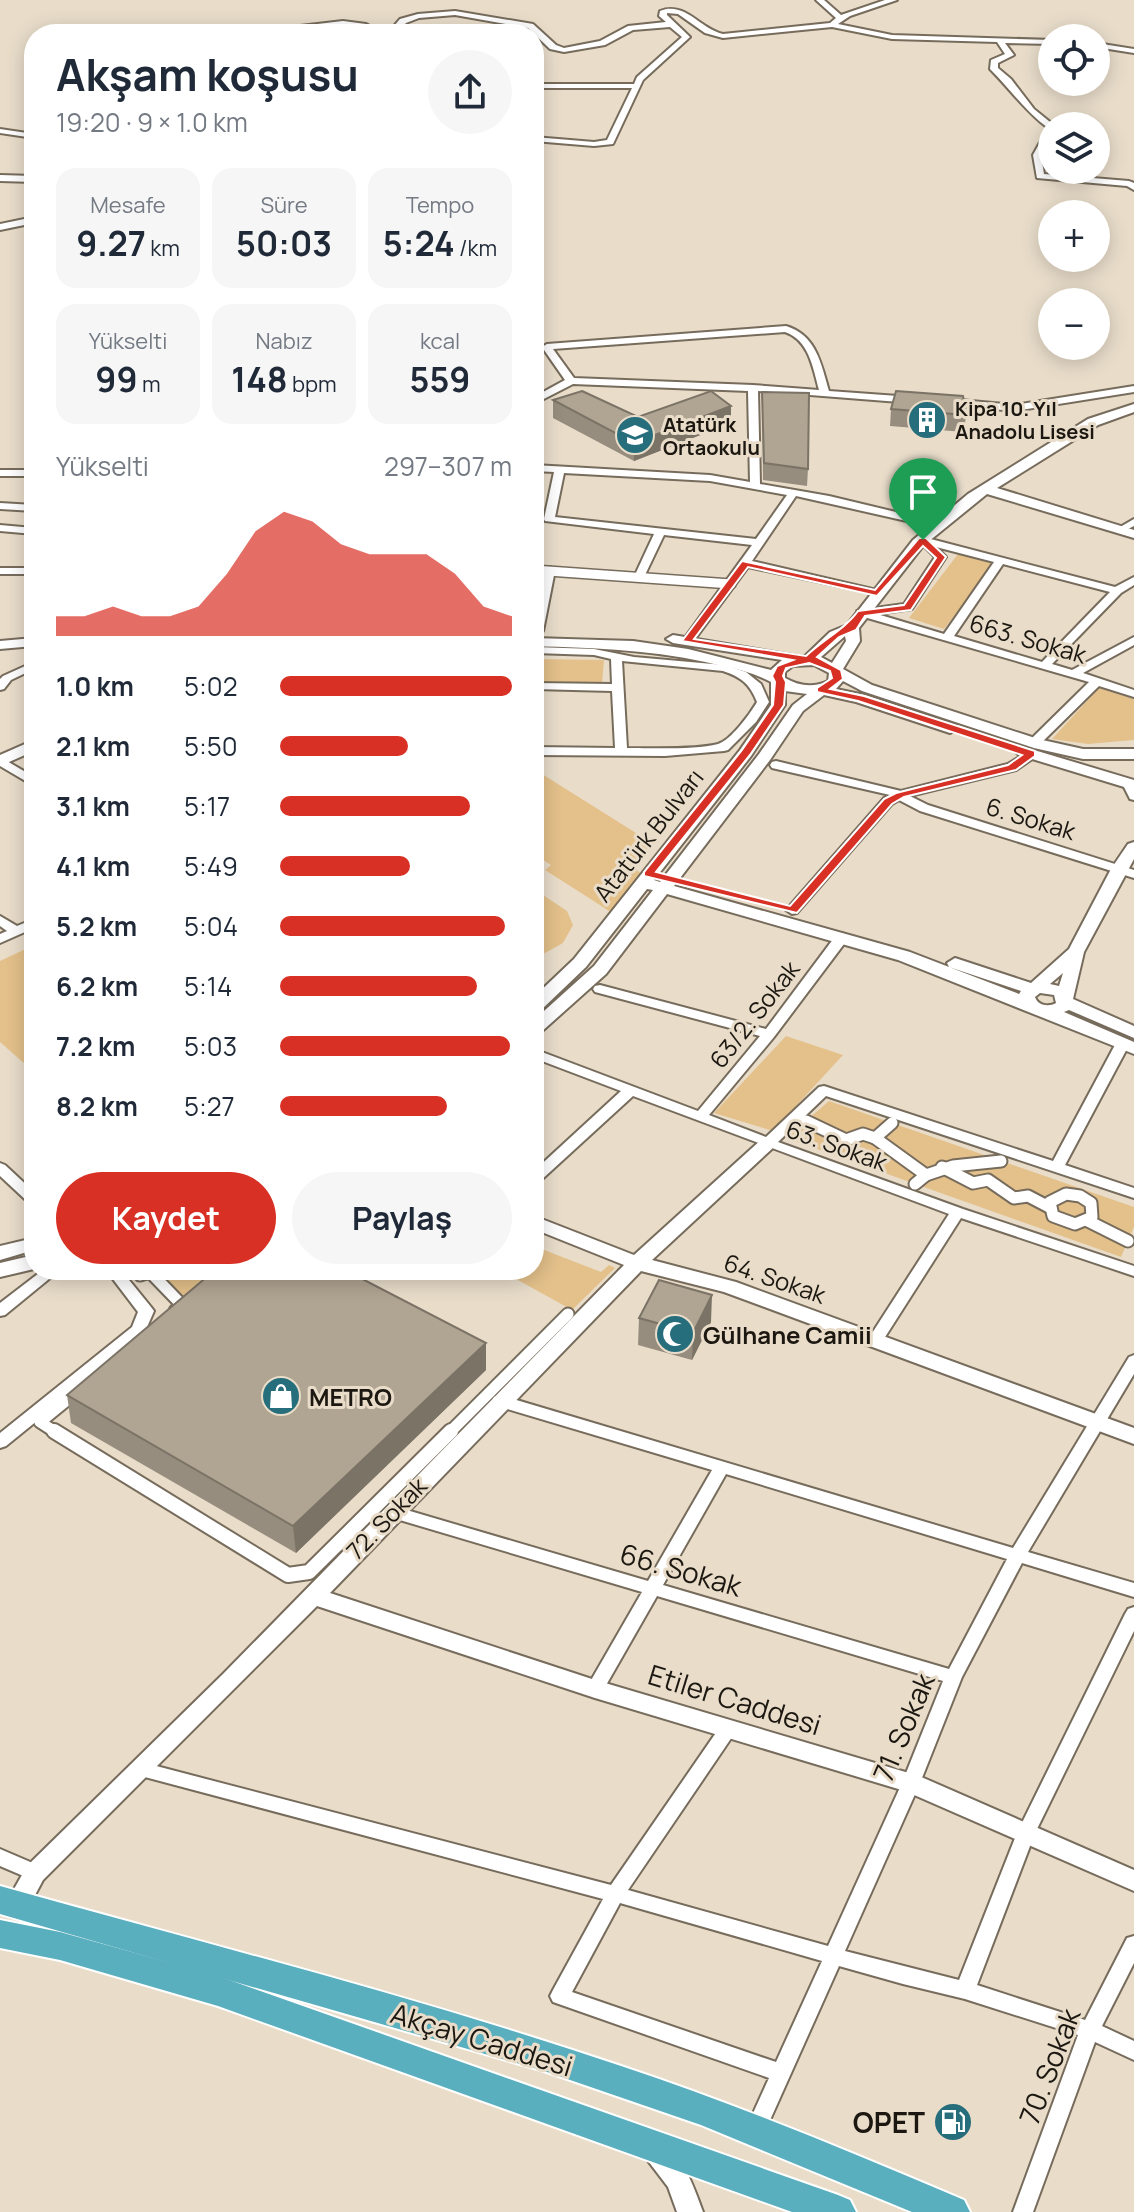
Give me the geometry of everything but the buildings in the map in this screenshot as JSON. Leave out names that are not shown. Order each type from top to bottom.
[{"type":"highway","name":"Akçay Caddesi","points":[[6,1913],[527,2051],[623,2082],[828,2158],[952,2212]]},
{"type":"highway","name":"Akçay Caddesi","points":[[6,1913],[60,1946],[218,1991],[838,2212]]},
{"type":"street","points":[[820,0],[841,19]]},
{"type":"street","points":[[862,10],[880,0]]},
{"type":"street","points":[[832,25],[862,10],[893,0]]},
{"type":"street","points":[[544,140],[594,144],[610,142],[640,79],[686,37],[663,16],[664,11],[656,2]]},
{"type":"street","points":[[664,11],[676,10],[687,15],[716,36],[799,31],[832,25],[892,37],[1038,41]]},
{"type":"street","points":[[400,24],[418,16],[455,13],[518,24]]},
{"type":"street","points":[[544,39],[553,47],[564,50],[602,43],[631,28],[673,24]]},
{"type":"street","points":[[999,40],[1010,55],[994,62],[994,69],[1008,81],[1031,111],[1052,127],[1037,155],[1040,176],[1134,187]]},
{"type":"street","points":[[1110,47],[1134,51]]},
{"type":"street","points":[[544,86],[637,86]]},
{"type":"street","points":[[0,131],[24,135]]},
{"type":"street","points":[[0,178],[24,179]]},
{"type":"street","points":[[0,227],[24,222]]},
{"type":"street","points":[[571,381],[547,347],[786,329],[797,332],[808,343],[825,394]]},
{"type":"street","points":[[544,396],[571,381],[753,388],[925,400]]},
{"type":"street","points":[[753,388],[755,486]]},
{"type":"street","points":[[939,401],[1015,408],[1134,389]]},
{"type":"street","points":[[780,682],[777,676],[782,666],[809,660],[835,635],[852,628],[877,593],[923,540],[986,489],[1093,422],[1133,408]]},
{"type":"street","points":[[544,468],[710,478],[942,526]]},
{"type":"street","points":[[549,519],[560,469]]},
{"type":"street","points":[[0,473],[24,473]]},
{"type":"street","points":[[986,489],[1127,532],[1134,522]]},
{"type":"street","points":[[688,641],[793,493]]},
{"type":"street","points":[[0,506],[24,507]]},
{"type":"street","points":[[544,519],[759,543]]},
{"type":"street","points":[[0,528],[24,530]]},
{"type":"street","points":[[639,577],[660,532]]},
{"type":"street","points":[[923,540],[1117,591]]},
{"type":"street","points":[[861,613],[908,607],[941,557],[923,540]]},
{"type":"street","points":[[947,638],[1000,561]]},
{"type":"street","points":[[745,563],[877,593]]},
{"type":"street","points":[[544,570],[731,584]]},
{"type":"street","points":[[544,596],[550,570]]},
{"type":"street","points":[[0,571],[24,571]]},
{"type":"street","points":[[1044,666],[1117,591],[1134,580]]},
{"type":"street","name":"663. Sokak","points":[[861,613],[1097,681],[1012,767],[900,795]]},
{"type":"street","name":"Atatürk Bulvarı","points":[[544,1020],[600,970],[765,757],[798,708],[834,684],[838,675],[835,670],[853,641],[852,628]]},
{"type":"street","points":[[0,636],[24,634]]},
{"type":"street","points":[[544,634],[688,641],[824,663],[867,688],[1130,786]]},
{"type":"street","points":[[544,635],[688,653],[762,671],[793,689],[821,690],[860,698],[1032,748],[1083,754],[1134,754]]},
{"type":"street","points":[[1073,674],[1134,640]]},
{"type":"street","points":[[0,645],[24,643]]},
{"type":"street","points":[[544,651],[724,668],[742,674],[757,686],[763,702],[752,720],[724,747],[665,752],[544,751]]},
{"type":"street","points":[[616,656],[621,751]]},
{"type":"street","points":[[0,687],[7,678],[24,670]]},
{"type":"street","points":[[1097,681],[1134,694]]},
{"type":"street","name":"Atatürk Bulvarı","points":[[544,997],[580,963],[746,753],[778,705],[780,682]]},
{"type":"street","points":[[544,686],[618,688]]},
{"type":"street","points":[[24,751],[3,763],[24,776]]},
{"type":"street","points":[[1130,786],[1118,774],[1116,766],[1134,754]]},
{"type":"street","name":"6. Sokak","points":[[776,765],[900,795],[924,808],[1126,871]]},
{"type":"street","points":[[792,910],[881,807],[900,795]]},
{"type":"street","points":[[1032,993],[1076,952],[1126,871],[1134,847]]},
{"type":"street","points":[[646,878],[1032,993],[1055,989],[1066,1000],[1130,1041]]},
{"type":"street","points":[[666,884],[792,910],[1032,993],[1045,1011],[1130,1041]]},
{"type":"street","points":[[0,920],[16,931]]},
{"type":"street","points":[[0,939],[24,927]]},
{"type":"street","name":"63/2. Sokak","points":[[700,1117],[769,1034],[842,937]]},
{"type":"street","points":[[1045,1011],[1060,1008],[1066,1000],[1076,952]]},
{"type":"street","points":[[600,989],[769,1034]]},
{"type":"street","points":[[1057,1167],[1130,1041]]},
{"type":"street","points":[[544,1057],[768,1143]]},
{"type":"street","points":[[544,1170],[631,1090]]},
{"type":"street","name":"63. Sokak","points":[[1131,1259],[958,1212],[768,1143],[824,1090],[1134,1193]]},
{"type":"street","points":[[806,1121],[846,1140],[863,1134],[875,1138],[926,1175]]},
{"type":"street","points":[[875,1138],[892,1123]]},
{"type":"street","name":"72. Sokak","points":[[6,1913],[35,1873],[141,1769],[500,1401],[637,1263],[768,1143]]},
{"type":"street","points":[[915,1184],[942,1167],[1001,1161]]},
{"type":"street","points":[[942,1167],[973,1183],[988,1180],[1014,1198],[1028,1196],[1049,1207],[1060,1221],[1075,1224],[1088,1221]]},
{"type":"street","points":[[0,1168],[24,1191]]},
{"type":"street","points":[[1049,1207],[1059,1195],[1080,1196],[1094,1208],[1088,1221]]},
{"type":"street","points":[[875,1341],[958,1212]]},
{"type":"street","points":[[1088,1221],[1131,1259]]},
{"type":"street","name":"64. Sokak","points":[[544,1226],[637,1263],[729,1287],[1134,1436]]},
{"type":"street","points":[[0,1253],[24,1247]]},
{"type":"street","points":[[0,1270],[24,1264]]},
{"type":"street","points":[[0,1311],[40,1280]]},
{"type":"street","points":[[3,1435],[139,1330],[146,1311],[121,1280]]},
{"type":"street","points":[[158,1280],[181,1304],[166,1319]]},
{"type":"street","points":[[154,1328],[40,1422],[288,1575],[309,1572],[568,1314]]},
{"type":"street","name":"71. Sokak","points":[[755,2131],[911,1783],[953,1677],[1018,1554],[1134,1361]]},
{"type":"street","points":[[500,1401],[1134,1590]]},
{"type":"street","points":[[595,1689],[722,1467]]},
{"type":"street","name":"66. Sokak","points":[[393,1512],[953,1677]]},
{"type":"street","name":"Etiler Caddesi","points":[[311,1595],[595,1689],[911,1783],[1134,1881]]},
{"type":"street","points":[[965,1990],[1026,1833],[1134,1614]]},
{"type":"street","points":[[728,1729],[615,1894],[560,1996],[781,2073]]},
{"type":"street","points":[[141,1769],[615,1894],[903,1976],[965,1990],[1090,2030],[1134,2051]]},
{"type":"street","points":[[0,1857],[35,1873]]},
{"type":"street","name":"70. Sokak","points":[[1023,2212],[1090,2030],[1134,1944]]},
{"type":"street","points":[[648,2143],[678,2180],[690,2212]]},
{"type":"shaded area","points":[[958,554],[994,564],[944,629],[909,618]]},
{"type":"shaded area","points":[[544,659],[604,660],[602,683],[544,681]]},
{"type":"shaded area","points":[[1099,688],[1134,699],[1134,740],[1088,744],[1052,739]]},
{"type":"shaded area","points":[[544,775],[652,843],[633,866],[643,876],[614,914],[545,870],[551,865],[544,860]]},
{"type":"shaded area","points":[[544,896],[567,911],[573,925],[563,943],[544,953]]},
{"type":"shaded area","points":[[24,950],[24,1063],[0,1042],[0,961]]},
{"type":"shaded area","points":[[786,1036],[843,1055],[773,1131],[714,1113]]},
{"type":"shaded area","points":[[829,1101],[1134,1207],[1134,1227],[1121,1257],[786,1138]]},
{"type":"shaded area","points":[[544,1250],[601,1272],[609,1265],[615,1268],[572,1310],[518,1280],[544,1280]]},
{"type":"shaded area","points":[[158,1280],[210,1280],[181,1304]]},
{"type":"place","name":"Kipa 10. Yıl Anadolu Lisesi","points":[[927,420]]},
{"type":"place","name":"Atatürk Ortaokulu","points":[[635,435]]},
{"type":"place","name":"Gülhane Camii","points":[[675,1334]]},
{"type":"place","name":"METRO","points":[[281,1396]]},
{"type":"place","name":"OPET","points":[[953,2122]]},
{"type":"route","points":[[923,540],[877,593],[745,563],[688,641],[809,660],[817,660],[831,666],[838,675],[834,684],[821,690],[860,698],[1031,754],[1012,767],[900,795],[888,801],[792,910],[649,874],[746,753],[778,705],[780,682],[777,676],[782,666],[809,660],[835,635],[852,628],[861,613],[908,607],[941,557],[923,540]]}]
